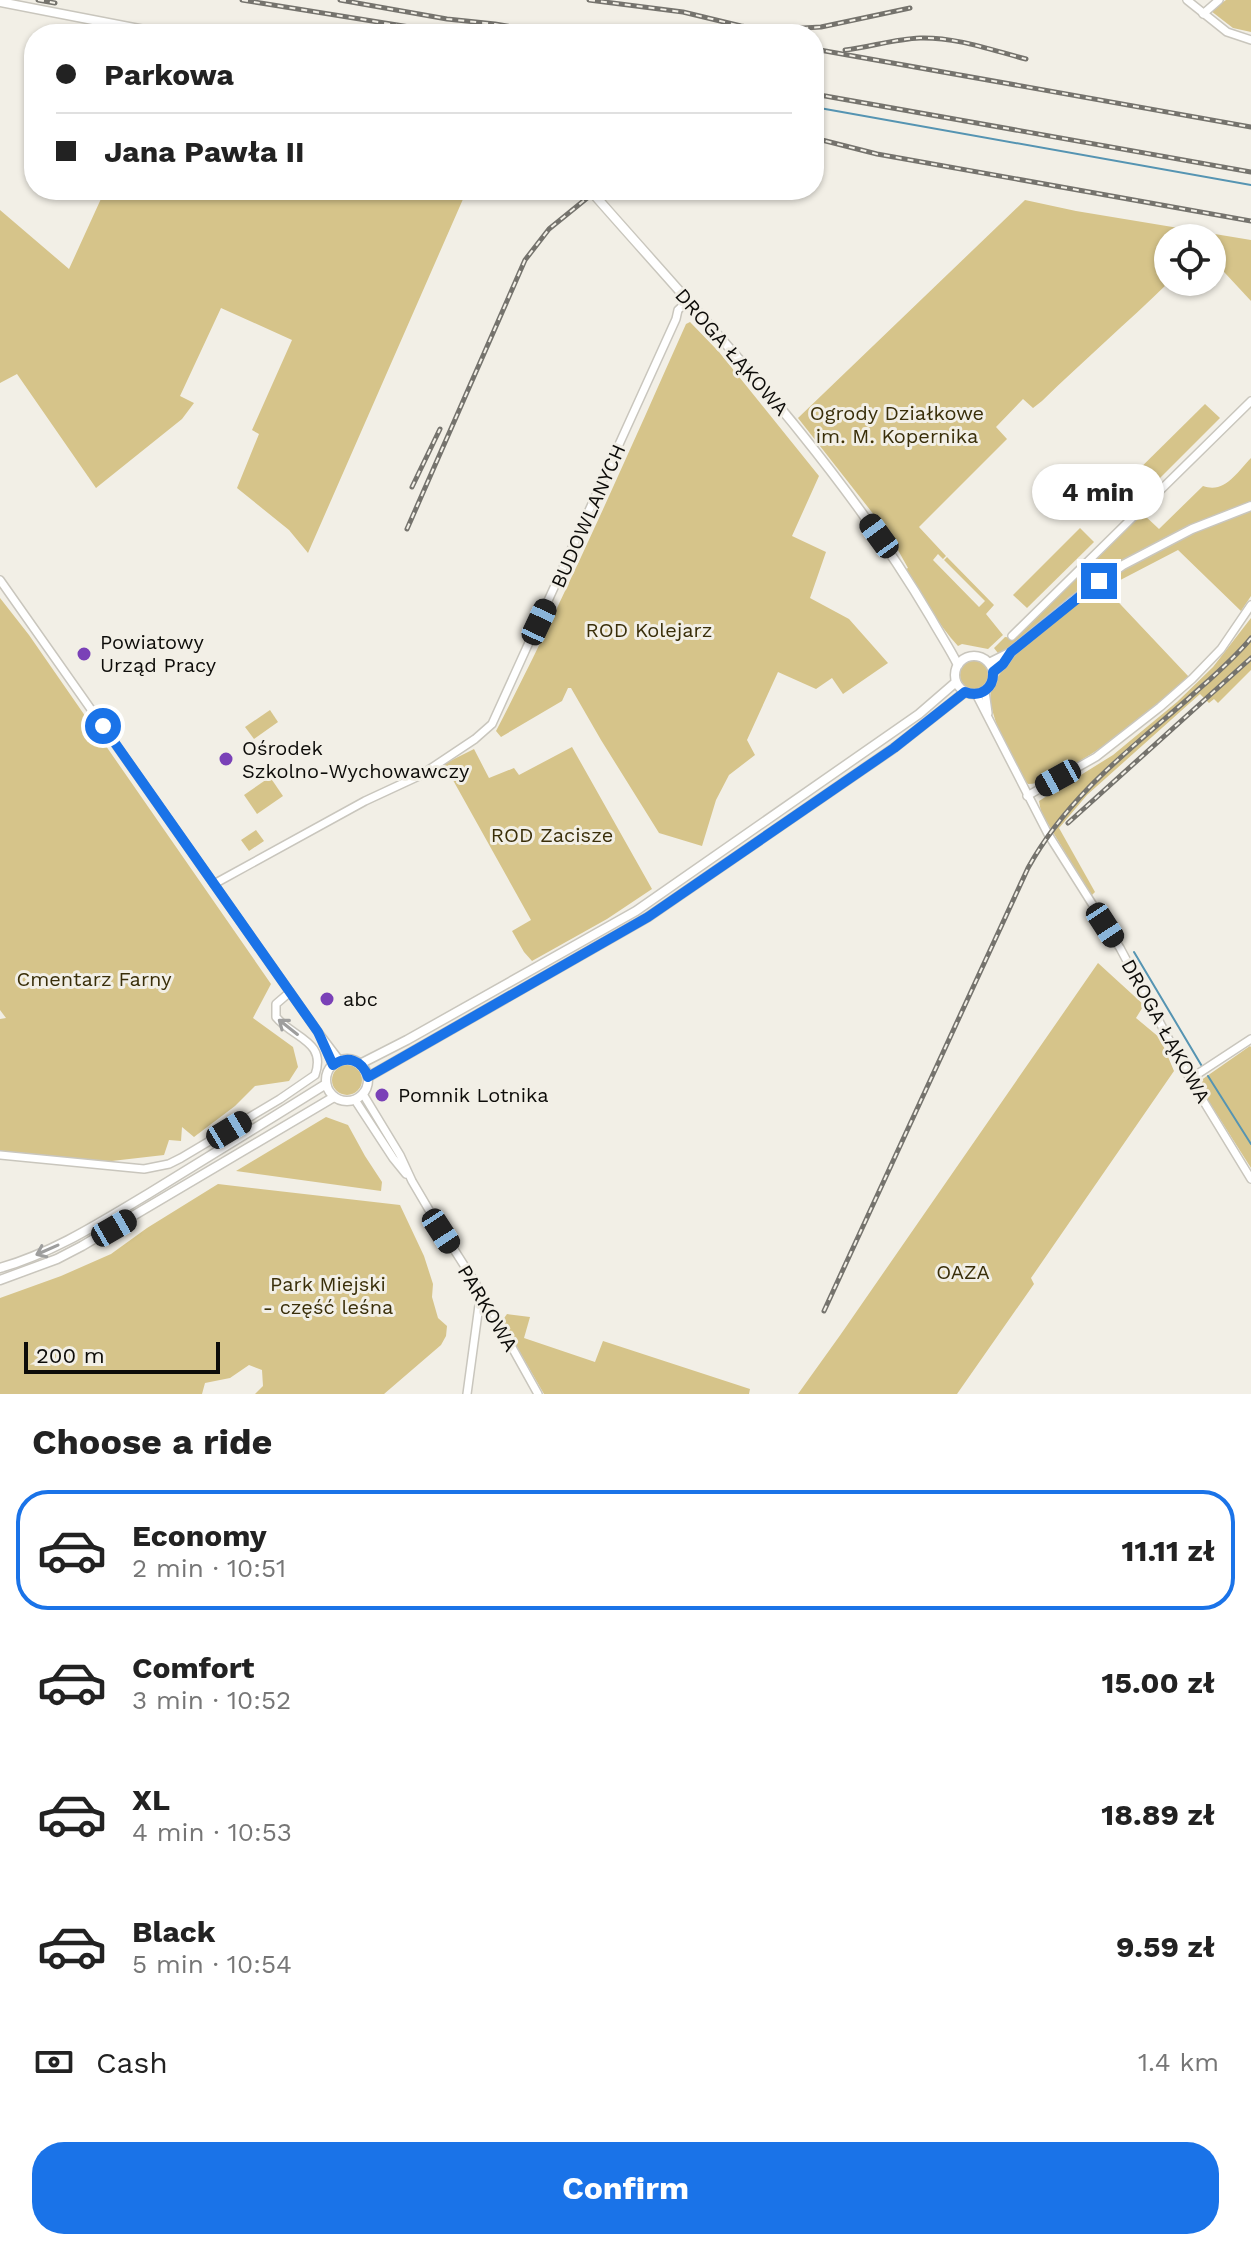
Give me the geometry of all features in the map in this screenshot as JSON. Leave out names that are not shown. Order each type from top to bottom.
[{"type":"main road","points":[[0,2],[113,24]]},
{"type":"main road","name":"DROGA ŁĄKOWA","points":[[599,200],[783,411],[891,552],[958,665]]},
{"type":"main road","points":[[991,667],[1072,601],[1123,565],[1192,529],[1251,506]]},
{"type":"main road","name":"DROGA ŁĄKOWA","points":[[946,641],[967,658]]},
{"type":"main road","points":[[368,1077],[648,917],[894,748],[965,692],[981,693],[992,682],[991,667],[976,656],[967,658],[956,670],[956,682],[965,692]]},
{"type":"main road","points":[[360,1064],[636,911],[909,721],[956,682]]},
{"type":"main road","points":[[350,1060],[360,1064],[368,1077],[368,1086],[359,1097],[340,1101],[326,1084],[328,1070],[336,1063],[350,1060]]},
{"type":"main road","points":[[2,1268],[90,1228],[326,1084]]},
{"type":"main road","points":[[0,1281],[82,1246],[334,1097]]},
{"type":"street","points":[[1187,0],[1227,32],[1251,40]]},
{"type":"street","points":[[1203,14],[1219,0]]},
{"type":"street","name":"BUDOWLANYCH","points":[[214,884],[365,801],[421,775],[492,724],[678,310],[688,301]]},
{"type":"street","points":[[1012,636],[1251,401]]},
{"type":"street","points":[[0,580],[318,1032],[336,1063]]},
{"type":"street","points":[[1027,796],[1096,757],[1160,707],[1221,649],[1251,605]]},
{"type":"street","name":"DROGA ŁĄKOWA","points":[[981,693],[988,715],[1048,834],[1120,948],[1190,1079],[1251,1179]]},
{"type":"street","points":[[0,1155],[117,1167],[155,1167],[181,1158],[310,1080],[317,1068],[316,1052],[276,1017],[276,1004],[290,992]]},
{"type":"street","points":[[1190,1079],[1251,1039]]},
{"type":"street","name":"PARKOWA","points":[[359,1097],[400,1155],[412,1181],[476,1284],[480,1298],[494,1315],[538,1394]]},
{"type":"street","points":[[467,1394],[480,1298]]},
{"type":"green space","points":[[1226,0],[1251,0],[1251,32],[1233,28],[1211,11]]},
{"type":"green space","points":[[100,200],[463,200],[308,553],[289,530],[237,488],[259,434],[252,430],[292,340],[221,308],[180,396],[194,403],[182,419],[96,488],[17,374],[0,383],[0,210],[69,269]]},
{"type":"green space","name":"Ogrody Działkowe im. M. Kopernika","points":[[1025,200],[1154,224],[1154,296],[1042,401],[1033,408],[1023,399],[996,427],[1007,439],[919,527],[946,556],[943,559],[938,554],[933,560],[979,607],[985,601],[944,560],[947,557],[994,605],[986,614],[1003,635],[988,649],[958,646],[943,628],[906,569],[889,534],[798,418]]},
{"type":"green space","name":"Ogrody Działkowe im. M. Kopernika","points":[[1226,236],[1251,240],[1251,301],[1226,274]]},
{"type":"green space","name":"ROD Kolejarz","points":[[690,322],[719,352],[819,476],[792,536],[826,552],[810,598],[849,619],[888,663],[843,694],[832,678],[816,689],[778,672],[747,740],[755,755],[729,775],[716,800],[702,846],[659,833],[571,688],[568,688],[562,701],[501,737],[496,731],[570,580],[686,324]]},
{"type":"green space","points":[[1205,404],[1220,418],[1131,507],[1116,492]]},
{"type":"green space","points":[[1251,458],[1251,596],[1241,611],[1178,550],[1105,588],[1189,677],[1113,740],[1050,778],[1028,784],[1009,753],[993,712],[991,692],[1007,665],[994,648],[1005,637],[1014,638],[1033,621],[1142,513],[1159,529],[1203,486],[1211,488],[1224,484]]},
{"type":"green space","points":[[1080,528],[1094,542],[1027,608],[1013,595]]},
{"type":"green space","name":"Cmentarz Farny","points":[[0,598],[29,635],[271,984],[253,1018],[293,1047],[298,1067],[289,1081],[255,1086],[235,1106],[194,1137],[182,1127],[181,1141],[169,1140],[164,1155],[103,1162],[0,1152],[0,1019],[6,1018],[0,1010]]},
{"type":"green space","points":[[1251,618],[1251,670],[1218,703],[1214,699],[1209,703],[1200,694],[1087,795],[1059,828],[1095,892],[1091,896],[1041,812],[1039,801],[1113,755],[1177,702],[1213,667]]},
{"type":"green space","points":[[975,660],[986,664],[990,675],[986,686],[975,690],[964,686],[960,675],[964,664]]},
{"type":"green space","points":[[270,710],[278,722],[254,739],[245,727]]},
{"type":"green space","name":"ROD Zacisze","points":[[572,747],[652,889],[607,919],[532,961],[512,931],[531,920],[444,764],[474,749],[489,778],[514,768],[519,775]]},
{"type":"green space","points":[[270,777],[283,796],[257,814],[244,795]]},
{"type":"green space","points":[[256,830],[264,841],[249,851],[241,840]]},
{"type":"green space","name":"OAZA","points":[[1098,963],[1144,1005],[1136,1018],[1160,1038],[1174,1071],[1031,1278],[1034,1284],[957,1394],[798,1394],[841,1334]]},
{"type":"green space","points":[[1251,1047],[1251,1168],[1197,1083]]},
{"type":"green space","points":[[347,1065],[358,1069],[362,1080],[358,1091],[347,1095],[336,1091],[332,1080],[336,1069]]},
{"type":"green space","points":[[326,1117],[348,1125],[382,1182],[381,1191],[236,1171]]},
{"type":"green space","name":"Park Miejski - część leśna","points":[[218,1184],[400,1205],[424,1256],[433,1284],[432,1297],[438,1318],[447,1326],[441,1345],[384,1394],[255,1394],[263,1386],[262,1370],[249,1365],[230,1378],[205,1383],[202,1394],[0,1394],[0,1298],[111,1254]]},
{"type":"green space","points":[[507,1314],[530,1317],[524,1338],[595,1362],[603,1341],[750,1389],[749,1394],[544,1394],[502,1321]]},
{"type":"waterway","points":[[824,109],[1251,185]]},
{"type":"waterway","points":[[1134,952],[1203,1068]]},
{"type":"waterway","points":[[1208,1076],[1251,1144]]},
{"type":"railway","points":[[38,0],[55,3]]},
{"type":"railway","points":[[242,0],[391,24]]},
{"type":"railway","points":[[340,0],[447,19],[495,24]]},
{"type":"railway","points":[[589,0],[683,12],[733,24]]},
{"type":"railway","points":[[824,26],[910,8]]},
{"type":"railway","points":[[845,50],[933,38],[1026,59]]},
{"type":"railway","points":[[824,51],[1251,127]]},
{"type":"railway","points":[[824,96],[1251,172]]},
{"type":"railway","points":[[824,141],[877,154],[1251,221]]},
{"type":"railway","points":[[407,529],[525,260],[549,229],[585,200]]},
{"type":"railway","points":[[412,487],[440,429]]},
{"type":"railway","points":[[824,1311],[1028,868],[1044,842],[1101,776],[1221,669],[1251,638]]},
{"type":"railway","points":[[1068,823],[1251,658]]},
{"type":"place","name":"Powiatowy Urząd Pracy","points":[[84,654]]},
{"type":"place","name":"Ośrodek Szkolno-Wychowawczy","points":[[226,759]]},
{"type":"place","name":"abc","points":[[327,999]]},
{"type":"place","name":"Pomnik Lotnika","points":[[382,1095]]},
{"type":"route","points":[[103,726],[318,1032],[333,1065],[345,1059],[356,1061],[364,1067],[368,1077],[648,917],[894,748],[965,692],[976,694],[985,691],[992,682],[993,672],[1011,652],[1099,581]]}]
